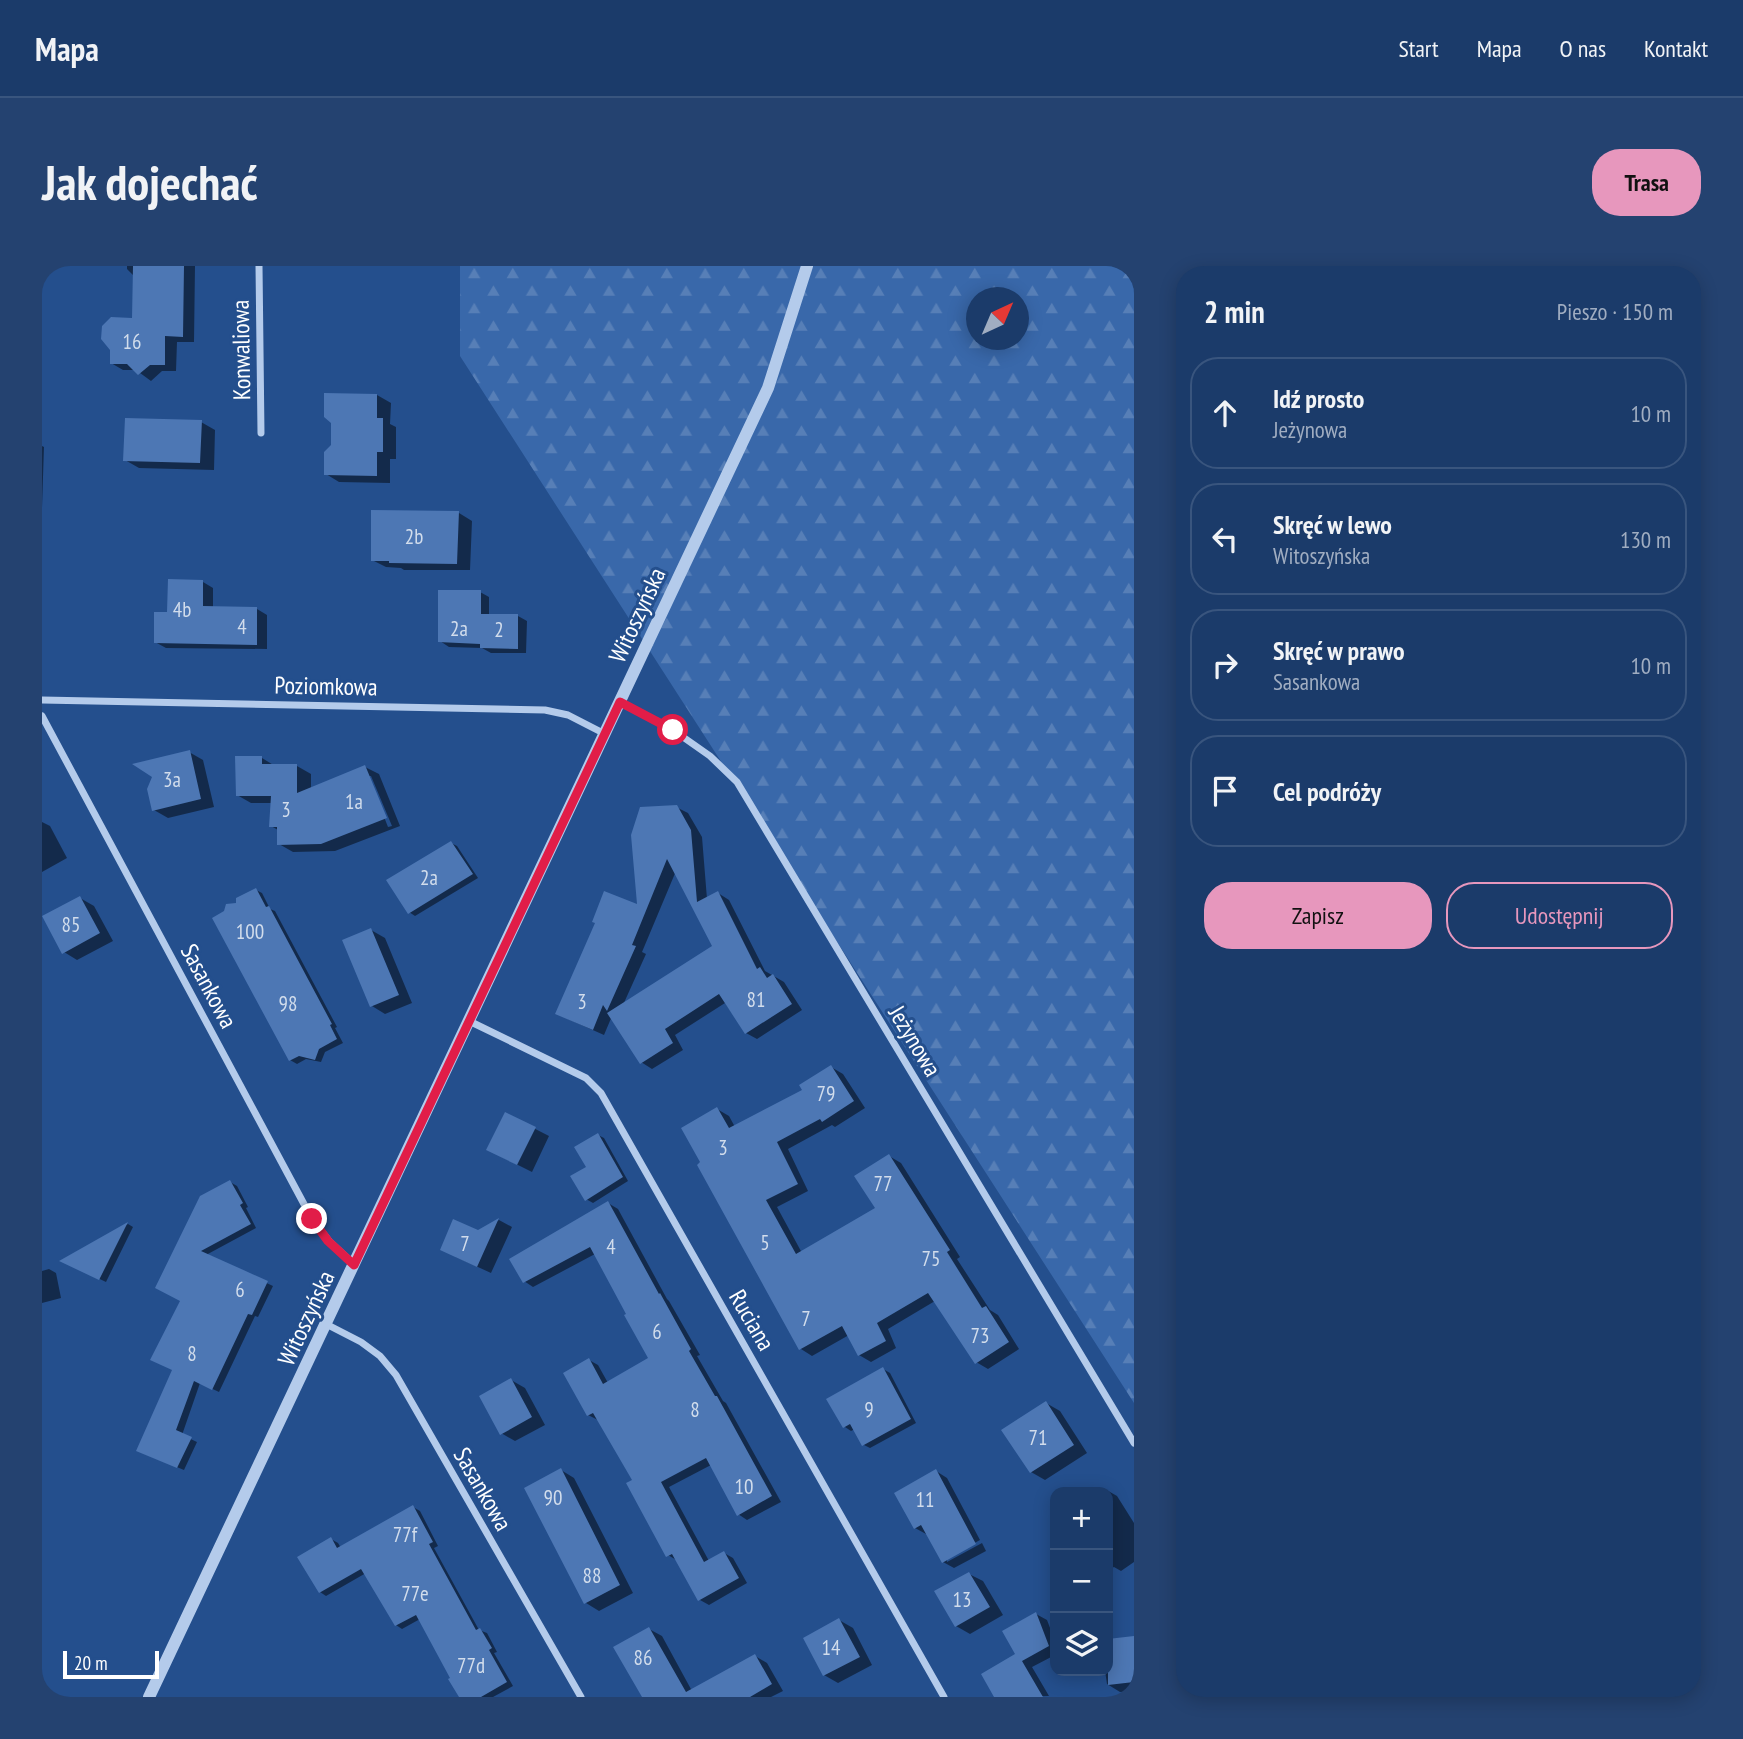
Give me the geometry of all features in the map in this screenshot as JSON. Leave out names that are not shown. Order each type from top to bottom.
[{"type":"street","name":"Konwaliowa","points":[[259,266],[261,433]]},
{"type":"street","name":"Witoszyńska","points":[[149,1697],[768,388],[807,266]]},
{"type":"street","name":"Poziomkowa","points":[[42,700],[545,710],[568,715],[605,734]]},
{"type":"street","name":"Jeżynowa","points":[[620,702],[673,730],[710,755],[737,782],[1134,1443]]},
{"type":"street","name":"Sasankowa","points":[[42,716],[312,1219],[328,1241],[354,1265]]},
{"type":"street","name":"Ruciana","points":[[469,1021],[586,1078],[601,1093],[944,1697]]},
{"type":"street","name":"Sasankowa","points":[[326,1324],[361,1342],[380,1356],[396,1375],[582,1697]]},
{"type":"green space","points":[[460,266],[1134,266],[1134,1403],[460,356]]},
{"type":"building","points":[[133,266],[184,266],[183,337],[165,336],[165,365],[150,365],[138,375],[127,364],[110,364],[110,350],[101,339],[102,326],[111,317],[132,318]]},
{"type":"building","points":[[324,393],[377,394],[377,418],[383,418],[383,452],[377,452],[377,476],[324,475],[324,452],[331,445],[331,423],[324,417]]},
{"type":"building","points":[[125,418],[202,420],[200,463],[123,461]]},
{"type":"building","points":[[371,510],[459,511],[457,564],[371,561]]},
{"type":"building","points":[[168,579],[203,580],[203,606],[257,607],[257,645],[154,643],[154,612],[167,612]]},
{"type":"building","points":[[438,590],[481,590],[481,614],[518,614],[518,649],[480,648],[480,644],[438,642]]},
{"type":"building","points":[[190,750],[201,799],[152,811],[147,789],[152,777],[132,764]]},
{"type":"building","points":[[235,756],[262,756],[262,764],[297,764],[297,793],[365,765],[387,818],[321,844],[277,845],[277,827],[269,827],[271,796],[236,796]]},
{"type":"building","points":[[677,805],[691,830],[697,902],[718,891],[757,969],[760,967],[767,978],[773,974],[792,1004],[745,1034],[719,994],[665,1029],[673,1043],[640,1064],[607,1013],[712,946],[667,859],[632,945],[636,946],[607,1011],[603,1005],[593,1030],[555,1014],[595,923],[592,922],[604,891],[637,904],[631,835],[640,807]]},
{"type":"building","points":[[451,841],[473,874],[408,914],[386,880]]},
{"type":"building","points":[[256,888],[266,907],[269,906],[332,1024],[330,1025],[337,1039],[319,1049],[315,1060],[299,1056],[289,1061],[212,918],[224,911],[226,904],[236,903],[236,898]]},
{"type":"building","points":[[80,896],[100,933],[62,954],[42,916]]},
{"type":"building","points":[[371,928],[399,995],[370,1007],[342,940]]},
{"type":"building","points":[[831,1065],[854,1101],[822,1122],[820,1119],[777,1142],[798,1184],[766,1200],[796,1254],[875,1208],[854,1176],[889,1154],[950,1250],[947,1252],[982,1308],[986,1306],[1009,1342],[975,1364],[928,1293],[877,1323],[886,1341],[858,1356],[842,1326],[799,1350],[697,1165],[700,1162],[681,1128],[717,1107],[729,1128],[802,1090],[799,1085]]},
{"type":"building","points":[[505,1112],[536,1127],[517,1165],[486,1150]]},
{"type":"building","points":[[598,1133],[623,1177],[585,1201],[570,1176],[586,1167],[574,1147]]},
{"type":"building","points":[[230,1180],[251,1224],[201,1251],[268,1281],[252,1315],[248,1314],[212,1390],[194,1381],[176,1430],[192,1437],[177,1468],[136,1451],[172,1370],[150,1360],[180,1301],[155,1288],[200,1196]]},
{"type":"building","points":[[608,1201],[772,1496],[737,1516],[706,1458],[661,1482],[704,1562],[724,1551],[739,1578],[698,1601],[672,1554],[666,1557],[626,1483],[632,1480],[593,1413],[587,1416],[563,1373],[589,1358],[603,1384],[648,1358],[590,1247],[523,1283],[509,1259]]},
{"type":"building","points":[[499,1218],[477,1267],[440,1250],[453,1219],[478,1230]]},
{"type":"building","points":[[128,1222],[99,1280],[59,1261]]},
{"type":"building","points":[[883,1367],[911,1419],[862,1446],[850,1424],[843,1428],[826,1399]]},
{"type":"building","points":[[511,1378],[532,1417],[500,1435],[479,1396]]},
{"type":"building","points":[[1046,1401],[1074,1445],[1030,1473],[1001,1430]]},
{"type":"building","points":[[561,1468],[620,1585],[584,1604],[524,1488]]},
{"type":"building","points":[[936,1469],[976,1544],[942,1563],[921,1525],[914,1529],[894,1493]]},
{"type":"building","points":[[413,1505],[433,1542],[429,1544],[476,1630],[480,1628],[492,1648],[489,1650],[507,1682],[481,1697],[459,1697],[416,1615],[395,1626],[361,1569],[319,1593],[297,1557],[331,1537],[337,1548]]},
{"type":"building","points":[[969,1572],[990,1607],[955,1627],[934,1591]]},
{"type":"building","points":[[1036,1612],[1049,1646],[1022,1661],[1043,1697],[994,1697],[981,1674],[1015,1654],[1002,1631]]},
{"type":"building","points":[[839,1618],[860,1657],[823,1676],[803,1638]]},
{"type":"building","points":[[649,1627],[686,1692],[755,1654],[772,1684],[750,1697],[642,1697],[613,1647]]},
{"type":"building","points":[[1134,1636],[1134,1682],[1108,1685],[1108,1676],[1113,1676],[1113,1638]]},
{"type":"route","points":[[312,1219],[328,1241],[354,1265],[620,702],[673,730]]}]
